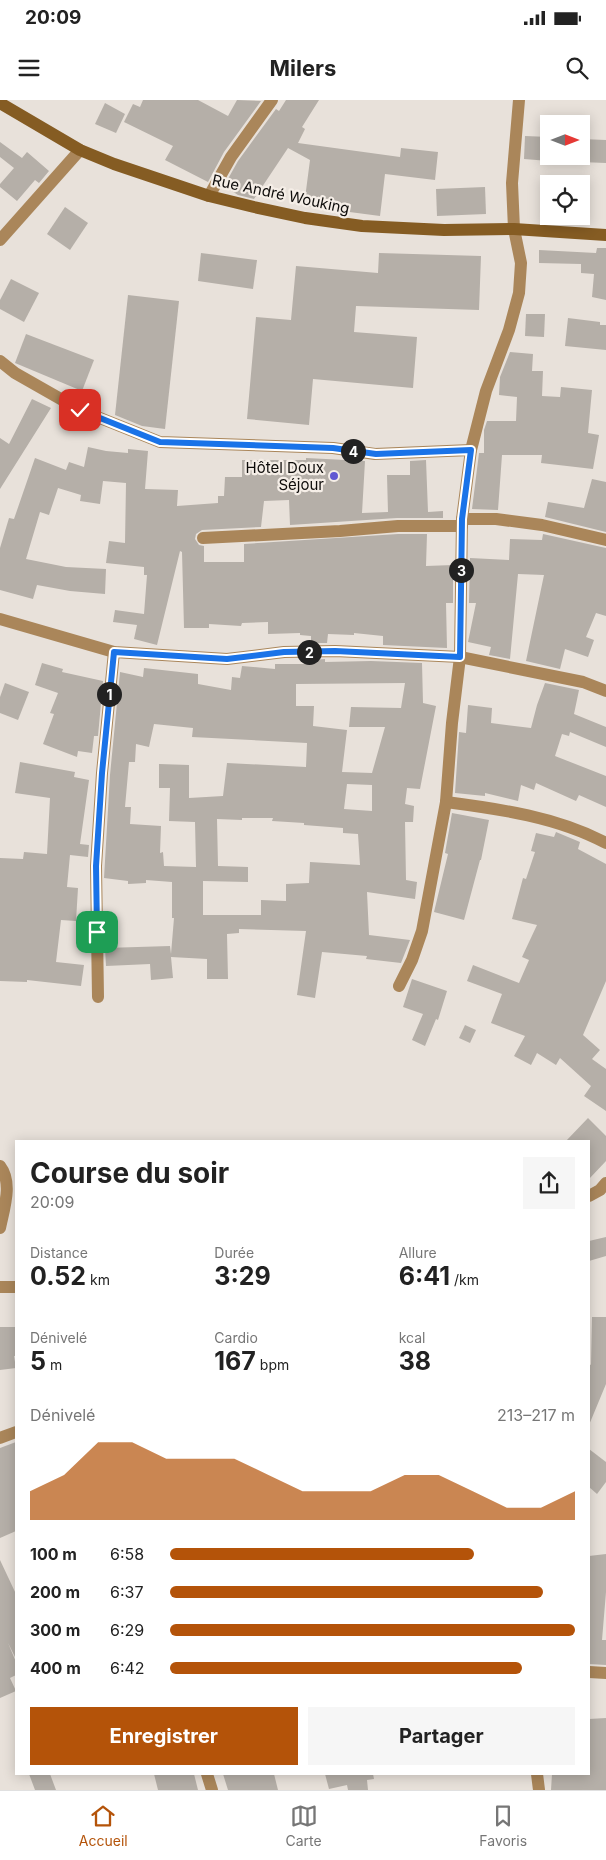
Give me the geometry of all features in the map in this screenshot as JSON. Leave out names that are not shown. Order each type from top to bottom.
[{"type":"street","points":[[209,196],[231,157],[272,100]]},
{"type":"street","points":[[400,986],[422,931],[446,802],[452,723],[460,657],[462,523],[471,450],[486,391],[508,330],[518,292],[521,263],[514,229],[512,183],[519,100]]},
{"type":"street","name":"Rue André Wouking","points":[[0,103],[80,150],[162,181],[209,196],[305,218],[362,226],[444,230],[514,229],[606,235]]},
{"type":"street","points":[[0,240],[80,150]]},
{"type":"street","points":[[0,361],[15,373],[80,410],[160,442],[333,448],[376,454],[471,450]]},
{"type":"street","points":[[203,538],[462,523],[496,519],[542,525],[606,540]]},
{"type":"street","points":[[0,619],[114,652],[227,659],[284,652],[335,651],[460,657],[583,682],[606,691]]},
{"type":"street","points":[[98,997],[96,866],[102,773],[114,652]]},
{"type":"street","points":[[446,802],[501,809],[561,825],[606,843]]},
{"type":"street","points":[[0,1166],[8,1183],[0,1228]]},
{"type":"street","points":[[590,1195],[600,1190],[606,1183]]},
{"type":"street","points":[[0,1286],[15,1287]]},
{"type":"street","points":[[0,1438],[15,1432]]},
{"type":"street","points":[[590,1672],[606,1673]]},
{"type":"street","points":[[207,1775],[212,1790]]},
{"type":"street","points":[[537,1775],[539,1790]]},
{"type":"building","points":[[143,100],[198,100],[228,116],[237,100],[261,101],[224,152],[208,182],[165,160],[173,146],[124,122],[133,104],[140,107]]},
{"type":"building","points":[[286,100],[319,100],[302,127],[305,129],[298,143],[400,157],[401,148],[438,152],[435,180],[385,174],[380,216],[304,206],[310,160],[288,148],[254,199],[238,195],[224,186],[238,161],[276,109],[279,111]]},
{"type":"building","points":[[105,103],[125,114],[116,133],[95,124]]},
{"type":"building","points":[[525,136],[540,137],[540,160],[524,159]]},
{"type":"building","points":[[590,139],[606,140],[606,163],[590,162]]},
{"type":"building","points":[[0,142],[22,158],[27,152],[49,171],[39,183],[35,180],[17,201],[0,187],[0,184],[14,168],[0,157]]},
{"type":"building","points":[[485,187],[486,214],[437,216],[436,189]]},
{"type":"building","points":[[65,207],[88,223],[70,250],[47,234]]},
{"type":"building","points":[[597,248],[606,248],[606,300],[592,297],[594,274],[581,273],[581,264],[539,263],[539,250],[596,253]]},
{"type":"building","points":[[201,253],[257,260],[253,289],[198,281]]},
{"type":"building","points":[[379,253],[481,256],[479,310],[356,306],[354,332],[417,337],[413,388],[313,379],[309,425],[247,419],[256,317],[291,320],[296,266],[378,273]]},
{"type":"building","points":[[11,279],[39,293],[24,322],[0,309],[0,300]]},
{"type":"building","points":[[128,295],[179,301],[165,429],[142,426],[115,415]]},
{"type":"building","points":[[526,314],[545,314],[544,337],[525,336]]},
{"type":"building","points":[[568,318],[600,322],[600,325],[606,325],[606,350],[565,346]]},
{"type":"building","points":[[26,334],[94,360],[82,391],[15,363]]},
{"type":"building","points":[[510,352],[533,354],[532,371],[543,371],[542,396],[560,397],[561,387],[592,390],[588,433],[599,435],[593,469],[541,463],[542,455],[502,455],[498,510],[472,509],[479,453],[484,453],[484,430],[487,421],[516,421],[517,397],[499,395],[500,377]]},
{"type":"building","points":[[32,399],[51,408],[0,489],[0,438],[9,444]]},
{"type":"building","points":[[88,447],[128,453],[128,449],[148,451],[145,489],[178,490],[177,506],[218,503],[218,496],[224,496],[225,477],[242,477],[242,460],[306,460],[306,458],[365,461],[362,513],[388,512],[387,475],[410,475],[410,461],[426,460],[428,512],[443,511],[443,518],[397,518],[290,525],[289,500],[264,501],[261,527],[202,530],[196,534],[195,539],[199,545],[204,546],[204,562],[244,562],[244,544],[398,534],[427,534],[426,566],[453,565],[453,603],[446,603],[447,648],[383,645],[383,636],[354,633],[354,635],[328,634],[327,643],[311,643],[311,636],[300,635],[300,633],[268,634],[268,622],[242,623],[241,626],[209,624],[209,628],[184,628],[182,552],[180,551],[157,645],[134,639],[137,625],[113,622],[115,610],[144,614],[147,575],[144,575],[144,567],[106,563],[109,541],[125,543],[126,483],[103,481],[100,504],[80,501],[81,495],[58,488],[49,515],[40,512],[26,559],[66,567],[106,569],[105,594],[70,591],[37,585],[33,599],[0,590],[0,548],[9,518],[14,519],[35,458],[66,470],[69,462],[84,467]]},
{"type":"building","points":[[592,479],[606,482],[606,532],[545,517],[548,502],[584,508]]},
{"type":"building","points":[[543,534],[606,548],[606,616],[596,613],[586,637],[594,640],[588,657],[565,649],[560,669],[526,661],[544,575],[518,574],[510,659],[489,655],[491,647],[468,642],[476,603],[469,603],[470,558],[509,560],[510,539],[542,540]]},
{"type":"building","points":[[325,659],[325,662],[422,663],[423,703],[436,706],[420,789],[407,788],[405,804],[414,806],[413,822],[405,822],[406,880],[417,882],[415,899],[367,892],[369,935],[410,940],[401,963],[366,959],[367,956],[322,952],[315,998],[297,995],[306,931],[239,929],[239,933],[227,934],[228,979],[207,979],[207,959],[171,957],[173,978],[151,980],[150,964],[106,966],[105,948],[170,946],[171,954],[174,918],[172,918],[172,882],[146,880],[146,883],[128,884],[128,881],[104,878],[110,775],[120,672],[143,677],[144,668],[198,674],[198,684],[231,690],[232,677],[240,678],[242,666],[275,669],[275,664],[311,664],[311,660]],"holes":[[[405,683],[401,708],[351,707],[349,727],[385,727],[372,773],[342,772],[347,730],[313,726],[314,706],[296,706],[296,684]],[[154,724],[193,728],[192,737],[307,743],[306,767],[227,763],[223,796],[189,798],[189,765],[159,764],[159,788],[170,788],[169,821],[195,822],[196,867],[164,866],[163,852],[160,853],[161,826],[130,824],[131,807],[125,807],[129,762],[135,762],[136,744],[149,747]],[[347,784],[372,785],[372,811],[344,809]],[[242,818],[273,818],[272,821],[343,828],[343,833],[358,834],[360,865],[310,862],[309,883],[286,884],[286,901],[261,900],[261,915],[203,915],[203,881],[248,882],[248,867],[218,866],[217,819],[242,820]]]},
{"type":"building","points":[[42,663],[63,669],[62,672],[103,681],[98,736],[94,736],[92,753],[78,751],[77,757],[43,744],[54,714],[50,713],[58,693],[35,685]]},
{"type":"building","points":[[5,683],[29,692],[18,720],[0,713],[0,697]]},
{"type":"building","points":[[545,683],[579,690],[574,714],[606,727],[606,747],[570,732],[569,736],[562,734],[555,756],[606,776],[606,807],[579,795],[576,801],[536,783],[534,790],[521,785],[518,801],[485,793],[485,796],[455,793],[459,732],[466,733],[468,705],[492,708],[491,723],[531,728]]},
{"type":"building","points":[[20,762],[75,772],[74,777],[89,780],[80,844],[89,845],[88,857],[70,855],[67,887],[78,888],[76,921],[61,920],[56,962],[84,965],[81,986],[27,980],[27,982],[0,981],[0,858],[23,859],[24,852],[47,854],[50,798],[15,793]]},
{"type":"building","points":[[452,813],[489,820],[481,860],[464,920],[434,912],[448,854],[445,853]]},
{"type":"building","points":[[556,832],[580,842],[578,849],[606,864],[606,981],[583,1035],[600,1050],[592,1059],[606,1069],[606,1111],[584,1096],[591,1086],[560,1058],[556,1065],[537,1053],[531,1065],[514,1056],[525,1036],[491,1023],[502,994],[467,981],[473,965],[519,983],[529,960],[522,957],[537,925],[512,919],[523,878],[526,879],[535,852],[531,851],[536,833],[554,837]]},
{"type":"building","points":[[412,979],[447,991],[438,1020],[436,1019],[425,1046],[412,1040],[423,1014],[403,1007]]},
{"type":"building","points":[[465,1025],[476,1030],[470,1043],[459,1038]]},
{"type":"building","points":[[588,1118],[606,1136],[606,1161],[590,1178],[590,1140],[567,1140]]},
{"type":"building","points":[[606,1237],[606,1256],[590,1261],[590,1241]]},
{"type":"building","points":[[592,1317],[606,1317],[606,1384],[590,1423],[590,1364]]},
{"type":"building","points":[[0,1327],[15,1327],[15,1368],[0,1370]]},
{"type":"building","points":[[15,1442],[15,1531],[0,1538],[0,1448]]},
{"type":"building","points":[[590,1450],[606,1462],[606,1482],[597,1494],[590,1488]]},
{"type":"building","points":[[606,1554],[606,1592],[602,1640],[606,1640],[606,1665],[590,1664],[590,1556]]},
{"type":"building","points":[[0,1560],[15,1592],[15,1657],[8,1643],[15,1660],[15,1676],[10,1678],[15,1691],[0,1698]]},
{"type":"building","points":[[606,1718],[606,1790],[551,1790],[552,1775],[590,1775],[590,1719]]},
{"type":"building","points":[[29,1775],[50,1775],[56,1790],[35,1790]]},
{"type":"building","points":[[154,1775],[194,1775],[198,1790],[158,1790]]},
{"type":"building","points":[[223,1775],[274,1775],[278,1790],[228,1790]]},
{"type":"building","points":[[325,1775],[373,1775],[374,1779],[367,1780],[368,1790],[348,1790],[347,1785],[329,1789]]},
{"type":"place","name":"Hôtel Doux Séjour","points":[[334,476]]},
{"type":"route","points":[[80,410],[160,442],[333,448],[376,454],[471,450],[462,519],[460,657],[335,651],[284,652],[227,659],[114,652],[102,773],[96,866],[97,932]]}]
